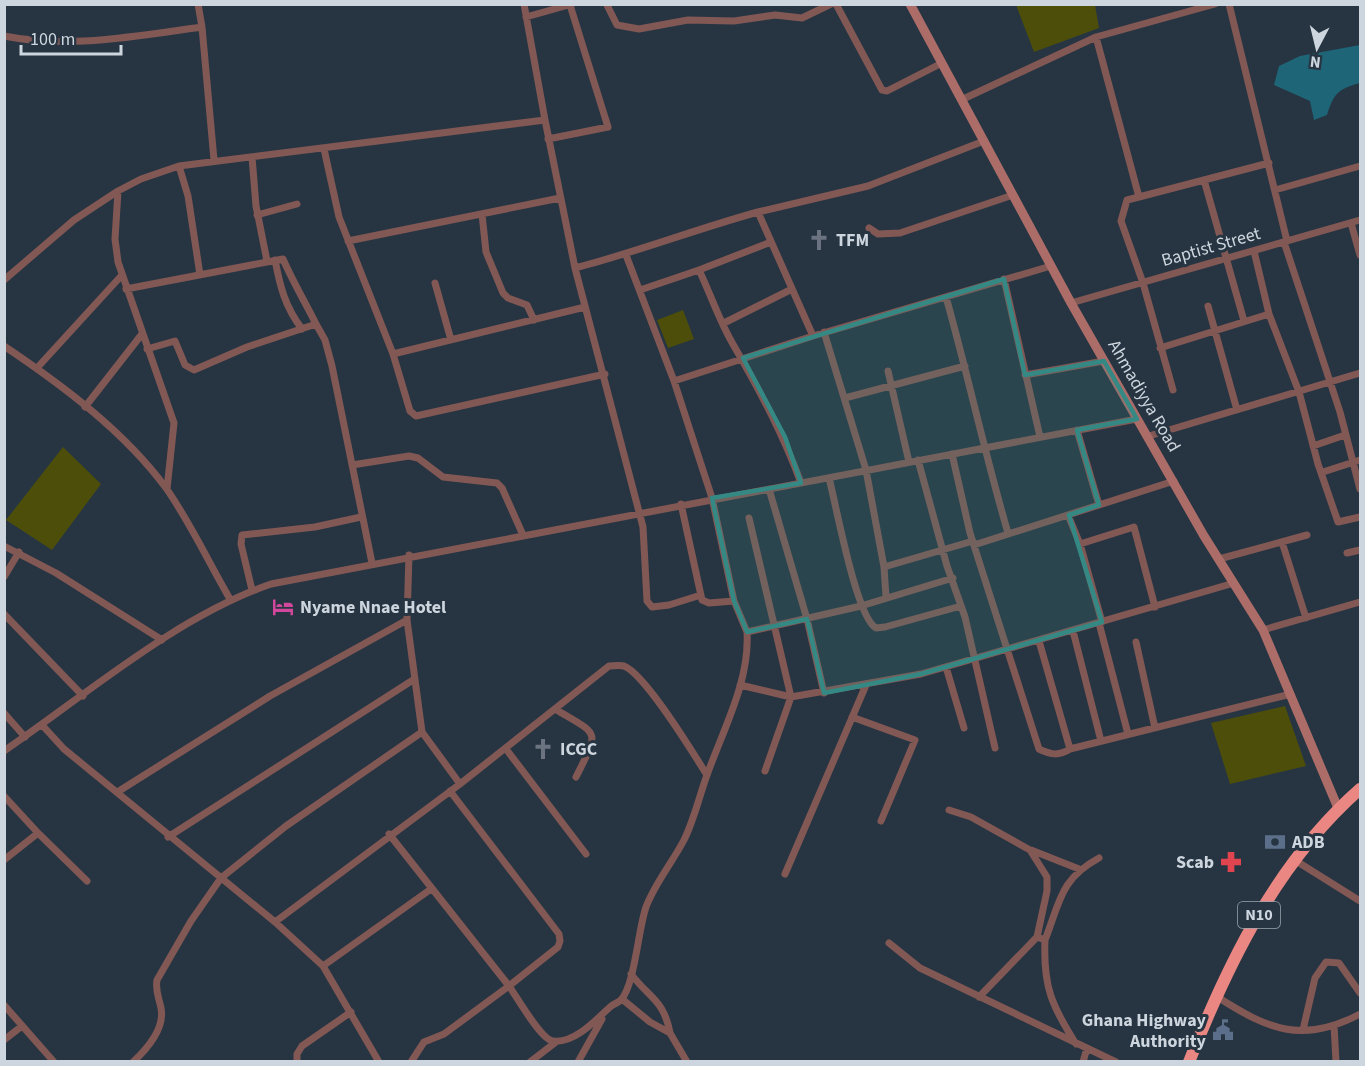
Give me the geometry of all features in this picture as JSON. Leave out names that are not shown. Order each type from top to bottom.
[{"type":"highway","name":"N10","points":[[1189,1062],[1216,996],[1271,892],[1293,859],[1338,808],[1360,789]]},
{"type":"street","points":[[198,4],[214,160]]},
{"type":"street","points":[[524,4],[544,120],[575,268],[644,534],[643,560],[648,604],[652,607],[669,605],[701,595]]},
{"type":"street","points":[[607,5],[617,25],[639,29],[688,20],[734,21],[775,15],[802,18],[831,4]]},
{"type":"street","points":[[836,4],[882,90],[887,91],[942,63]]},
{"type":"street","name":"Ahmadiyya Road","points":[[910,4],[1071,303],[1219,559],[1263,630],[1338,808]]},
{"type":"street","points":[[961,100],[1096,37],[1215,4]]},
{"type":"street","points":[[1229,4],[1286,241],[1330,382],[1360,493]]},
{"type":"street","points":[[526,17],[571,5],[608,127],[548,139]]},
{"type":"street","points":[[4,36],[33,42],[69,43],[202,27]]},
{"type":"street","points":[[1096,37],[1139,197]]},
{"type":"street","points":[[4,280],[74,220],[118,191],[141,179],[179,166],[544,120]]},
{"type":"street","points":[[575,268],[626,255],[703,227],[868,186],[984,141]]},
{"type":"street","points":[[324,149],[339,217],[393,354],[410,411],[416,417],[604,374]]},
{"type":"street","points":[[252,157],[258,215],[271,260],[282,295],[292,317],[302,329]]},
{"type":"street","points":[[1173,390],[1143,283],[1121,221],[1128,200],[1269,163]]},
{"type":"street","points":[[179,166],[190,207],[200,275]]},
{"type":"street","points":[[1275,190],[1360,166]]},
{"type":"street","points":[[1204,180],[1244,321]]},
{"type":"street","points":[[118,191],[115,250],[126,288],[174,423],[167,489]]},
{"type":"street","points":[[869,228],[886,235],[900,233],[1012,195]]},
{"type":"street","points":[[348,241],[560,198]]},
{"type":"street","points":[[258,215],[297,204]]},
{"type":"street","points":[[758,212],[813,336]]},
{"type":"street","points":[[482,214],[486,252],[503,293],[508,298],[527,305],[534,320]]},
{"type":"street","name":"Baptist Street","points":[[1071,303],[1360,220]]},
{"type":"street","points":[[1351,223],[1360,255]]},
{"type":"street","points":[[640,290],[771,242]]},
{"type":"street","points":[[1254,250],[1269,314],[1299,392],[1313,446],[1338,522],[1360,517]]},
{"type":"street","points":[[530,1062],[556,1042],[596,1022],[622,999],[631,974],[648,902],[687,832],[740,685],[748,650],[747,632],[734,601],[712,498],[674,381],[626,255]]},
{"type":"street","points":[[126,288],[283,259],[296,290],[308,306],[325,340],[333,366],[372,563]]},
{"type":"street","points":[[674,381],[824,332],[1051,266]]},
{"type":"street","points":[[699,270],[734,346],[743,358],[784,437],[801,483]]},
{"type":"street","points":[[37,368],[122,275]]},
{"type":"street","points":[[1004,279],[1040,437]]},
{"type":"street","points":[[435,283],[452,340]]},
{"type":"street","points":[[724,323],[792,289]]},
{"type":"street","points":[[946,297],[965,366],[983,448],[1008,533]]},
{"type":"street","points":[[1208,306],[1217,330],[1237,410]]},
{"type":"street","points":[[393,354],[585,308]]},
{"type":"street","points":[[1160,348],[1269,314]]},
{"type":"street","points":[[147,349],[175,341],[185,365],[194,370],[247,347],[316,324]]},
{"type":"street","points":[[824,332],[866,470],[884,567],[886,597]]},
{"type":"street","points":[[85,407],[142,334]]},
{"type":"street","points":[[4,346],[37,368],[134,450],[167,489],[230,599]]},
{"type":"street","points":[[1025,375],[1104,361]]},
{"type":"street","points":[[845,398],[965,366]]},
{"type":"street","points":[[888,371],[909,462]]},
{"type":"street","points":[[1149,436],[1360,374]]},
{"type":"street","points":[[4,751],[162,640],[230,599],[252,590],[303,576],[409,555],[523,536],[637,512],[1137,419]]},
{"type":"street","points":[[1077,430],[1099,505]]},
{"type":"street","points":[[1313,446],[1345,435]]},
{"type":"street","points":[[952,454],[974,543],[1040,749],[1056,755],[1070,749],[1291,694]]},
{"type":"street","points":[[352,465],[409,456],[418,459],[443,477],[497,483],[502,488],[523,536]]},
{"type":"street","points":[[918,460],[961,606],[995,748]]},
{"type":"street","points":[[1323,472],[1360,460]]},
{"type":"street","points":[[829,478],[861,606],[870,624],[876,628],[961,606]]},
{"type":"street","points":[[884,567],[1008,533],[1174,481]]},
{"type":"street","points":[[769,489],[807,620],[824,693]]},
{"type":"street","points":[[681,504],[702,600],[709,603],[734,601]]},
{"type":"street","points":[[1068,515],[1080,544],[1128,734]]},
{"type":"street","points":[[252,590],[241,544],[242,535],[315,527],[361,516]]},
{"type":"street","points":[[749,518],[791,697],[765,771]]},
{"type":"street","points":[[1080,544],[1134,527],[1155,607]]},
{"type":"street","points":[[1219,559],[1307,535]]},
{"type":"street","points":[[1282,542],[1306,618]]},
{"type":"street","points":[[4,546],[19,552],[162,640]]},
{"type":"street","points":[[1347,552],[1360,550]]},
{"type":"street","points":[[4,577],[19,552]]},
{"type":"street","points":[[409,555],[407,620],[413,680],[422,732],[460,784]]},
{"type":"street","points":[[747,632],[861,606],[953,578]]},
{"type":"street","points":[[740,685],[791,697],[866,685],[946,667],[1234,584]]},
{"type":"street","points":[[1263,630],[1360,602]]},
{"type":"street","points":[[4,614],[83,696]]},
{"type":"street","points":[[119,791],[270,696],[407,620]]},
{"type":"street","points":[[1073,631],[1101,741]]},
{"type":"street","points":[[1039,641],[1070,749]]},
{"type":"street","points":[[1136,642],[1155,728]]},
{"type":"street","points":[[275,922],[389,834],[506,749],[609,666],[624,666],[639,680],[678,730],[707,775]]},
{"type":"street","points":[[946,667],[963,728]]},
{"type":"street","points":[[168,837],[413,680]]},
{"type":"street","points":[[785,874],[866,685]]},
{"type":"street","points":[[555,709],[584,725],[592,734],[593,742],[576,777]]},
{"type":"street","points":[[4,713],[25,736]]},
{"type":"street","points":[[852,717],[915,740],[881,821]]},
{"type":"street","points":[[42,724],[64,749],[119,791],[168,837],[275,922],[323,966],[379,1062]]},
{"type":"street","points":[[134,1062],[145,1051],[162,1017],[156,989],[157,980],[197,911],[221,878],[286,826],[368,766],[422,732]]},
{"type":"street","points":[[506,749],[586,854]]},
{"type":"street","points":[[411,1062],[424,1042],[444,1034],[558,947],[559,934],[450,791]]},
{"type":"street","points":[[4,796],[87,881]]},
{"type":"street","points":[[949,810],[971,817],[1030,850],[1079,869]]},
{"type":"street","points":[[4,860],[38,833]]},
{"type":"street","points":[[389,834],[509,986],[536,1024],[540,1034],[556,1042]]},
{"type":"street","points":[[1030,850],[1047,877],[1041,938],[1049,996],[1055,1011],[1076,1044]]},
{"type":"street","points":[[979,997],[1041,938],[1064,889],[1079,869],[1098,858]]},
{"type":"street","points":[[1293,859],[1360,902]]},
{"type":"street","points":[[323,966],[431,889]]},
{"type":"street","points":[[889,943],[910,962],[1116,1062]]},
{"type":"street","points":[[1304,1030],[1316,978],[1326,962],[1339,963],[1360,993]]},
{"type":"street","points":[[631,974],[645,992],[663,1006],[670,1033],[687,1062]]},
{"type":"street","points":[[1216,996],[1274,1029],[1304,1030],[1334,1025],[1360,1014]]},
{"type":"street","points":[[622,999],[650,1022],[670,1033]]},
{"type":"street","points":[[4,1005],[54,1062]]},
{"type":"street","points":[[578,1062],[606,1011]]},
{"type":"street","points":[[297,1062],[297,1054],[302,1046],[351,1012]]},
{"type":"street","points":[[1334,1025],[1336,1062]]},
{"type":"street","points":[[4,1040],[22,1026]]},
{"type":"street","points":[[1083,1062],[1086,1048]]},
{"type":"highlighted area","points":[[1004,279],[1025,375],[1104,361],[1137,419],[1077,430],[1099,505],[1069,515],[1102,622],[921,674],[824,693],[807,619],[747,632],[734,601],[712,498],[801,483],[785,437],[743,358]]},
{"type":"shaded area","points":[[1016,5],[1095,5],[1099,28],[1034,52]]},
{"type":"shaded area","points":[[683,310],[694,339],[668,348],[657,320]]},
{"type":"shaded area","points":[[63,447],[101,484],[52,550],[6,520]]},
{"type":"shaded area","points":[[1285,706],[1306,766],[1230,784],[1211,723]]},
{"type":"water","points":[[1360,45],[1360,83],[1338,93],[1327,115],[1314,120],[1310,101],[1274,85],[1279,66],[1300,56]]},
{"type":"place","name":"TFM","points":[[819,240]]},
{"type":"place","name":"Nyame Nnae Hotel","points":[[283,607]]},
{"type":"place","name":"ICGC","points":[[543,749]]},
{"type":"place","name":"ADB","points":[[1275,842]]},
{"type":"place","name":"Scab","points":[[1231,862]]},
{"type":"place","name":"Ghana Highway Authority","points":[[1223,1030]]}]
